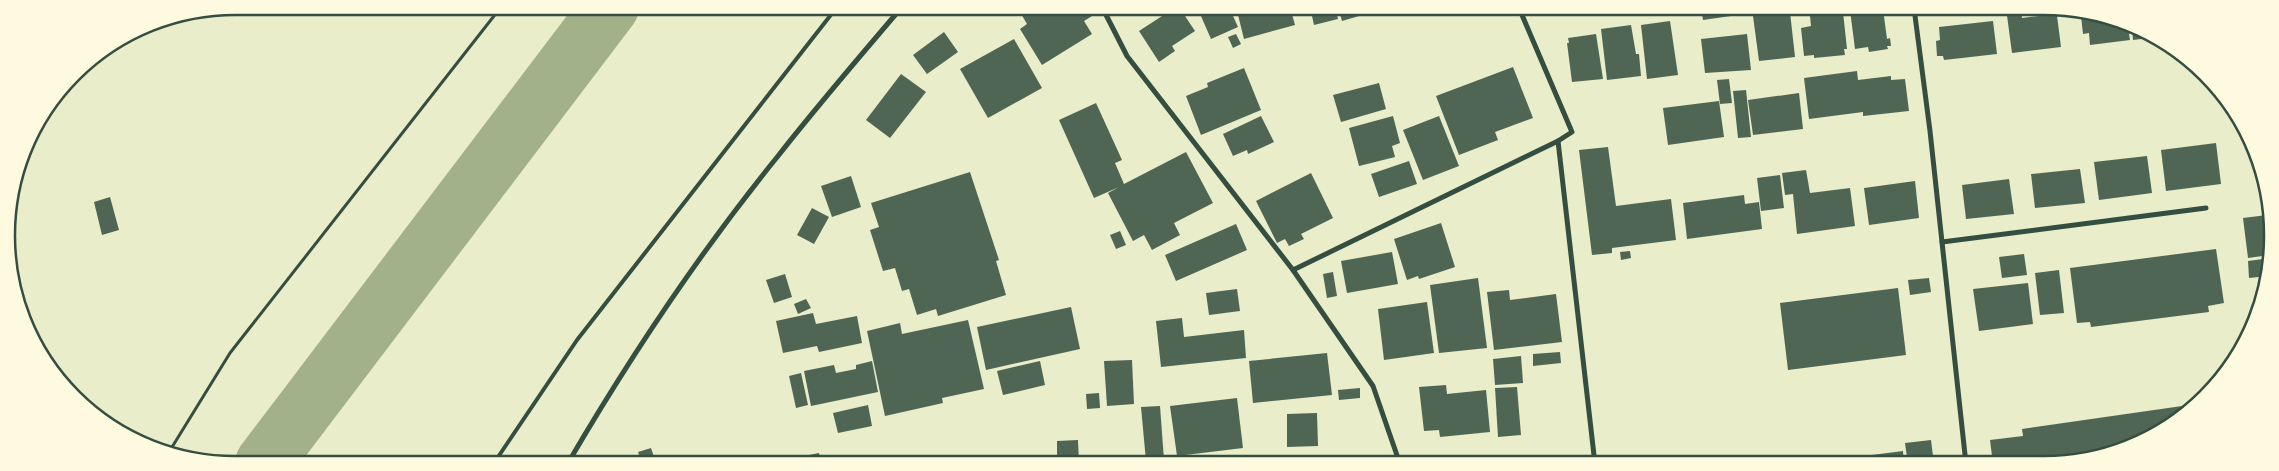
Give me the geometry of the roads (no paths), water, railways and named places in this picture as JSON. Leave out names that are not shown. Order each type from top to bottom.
[{"type":"street","points":[[572,456],[659,318],[709,247],[777,157],[895,15]]},
{"type":"street","points":[[1106,15],[1127,56],[1293,270],[1373,386],[1397,456]]},
{"type":"street","points":[[1293,270],[1558,141],[1572,132],[1522,15]]},
{"type":"street","points":[[1915,15],[1965,456]]},
{"type":"street","points":[[1558,141],[1594,456]]},
{"type":"street","points":[[1942,242],[2206,208]]},
{"type":"lane","points":[[499,456],[577,340],[832,15]]},
{"type":"waterway","points":[[269,456],[604,15]]}]
